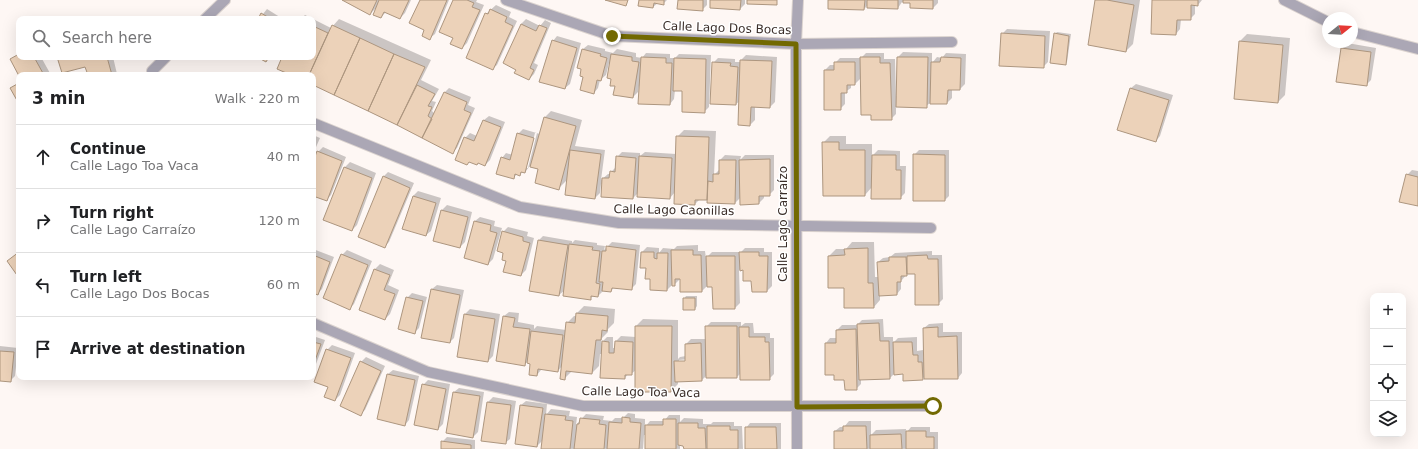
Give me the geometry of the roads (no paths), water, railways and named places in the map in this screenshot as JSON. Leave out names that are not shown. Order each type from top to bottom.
[{"type":"street","points":[[208,16],[225,0]]},
{"type":"street","name":"Calle Lago Dos Bocas","points":[[506,0],[612,36],[796,44],[952,42]]},
{"type":"street","name":"Calle Lago Carraízo","points":[[797,449],[796,44],[798,0]]},
{"type":"street","points":[[1284,0],[1322,19]]},
{"type":"street","points":[[1358,34],[1418,49]]},
{"type":"street","points":[[152,71],[163,60]]},
{"type":"street","name":"Calle Lago Caonillas","points":[[316,124],[520,208],[619,224],[796,225],[931,228]]},
{"type":"street","name":"Calle Lago Toa Vaca","points":[[316,324],[428,372],[583,406],[933,406]]}]
